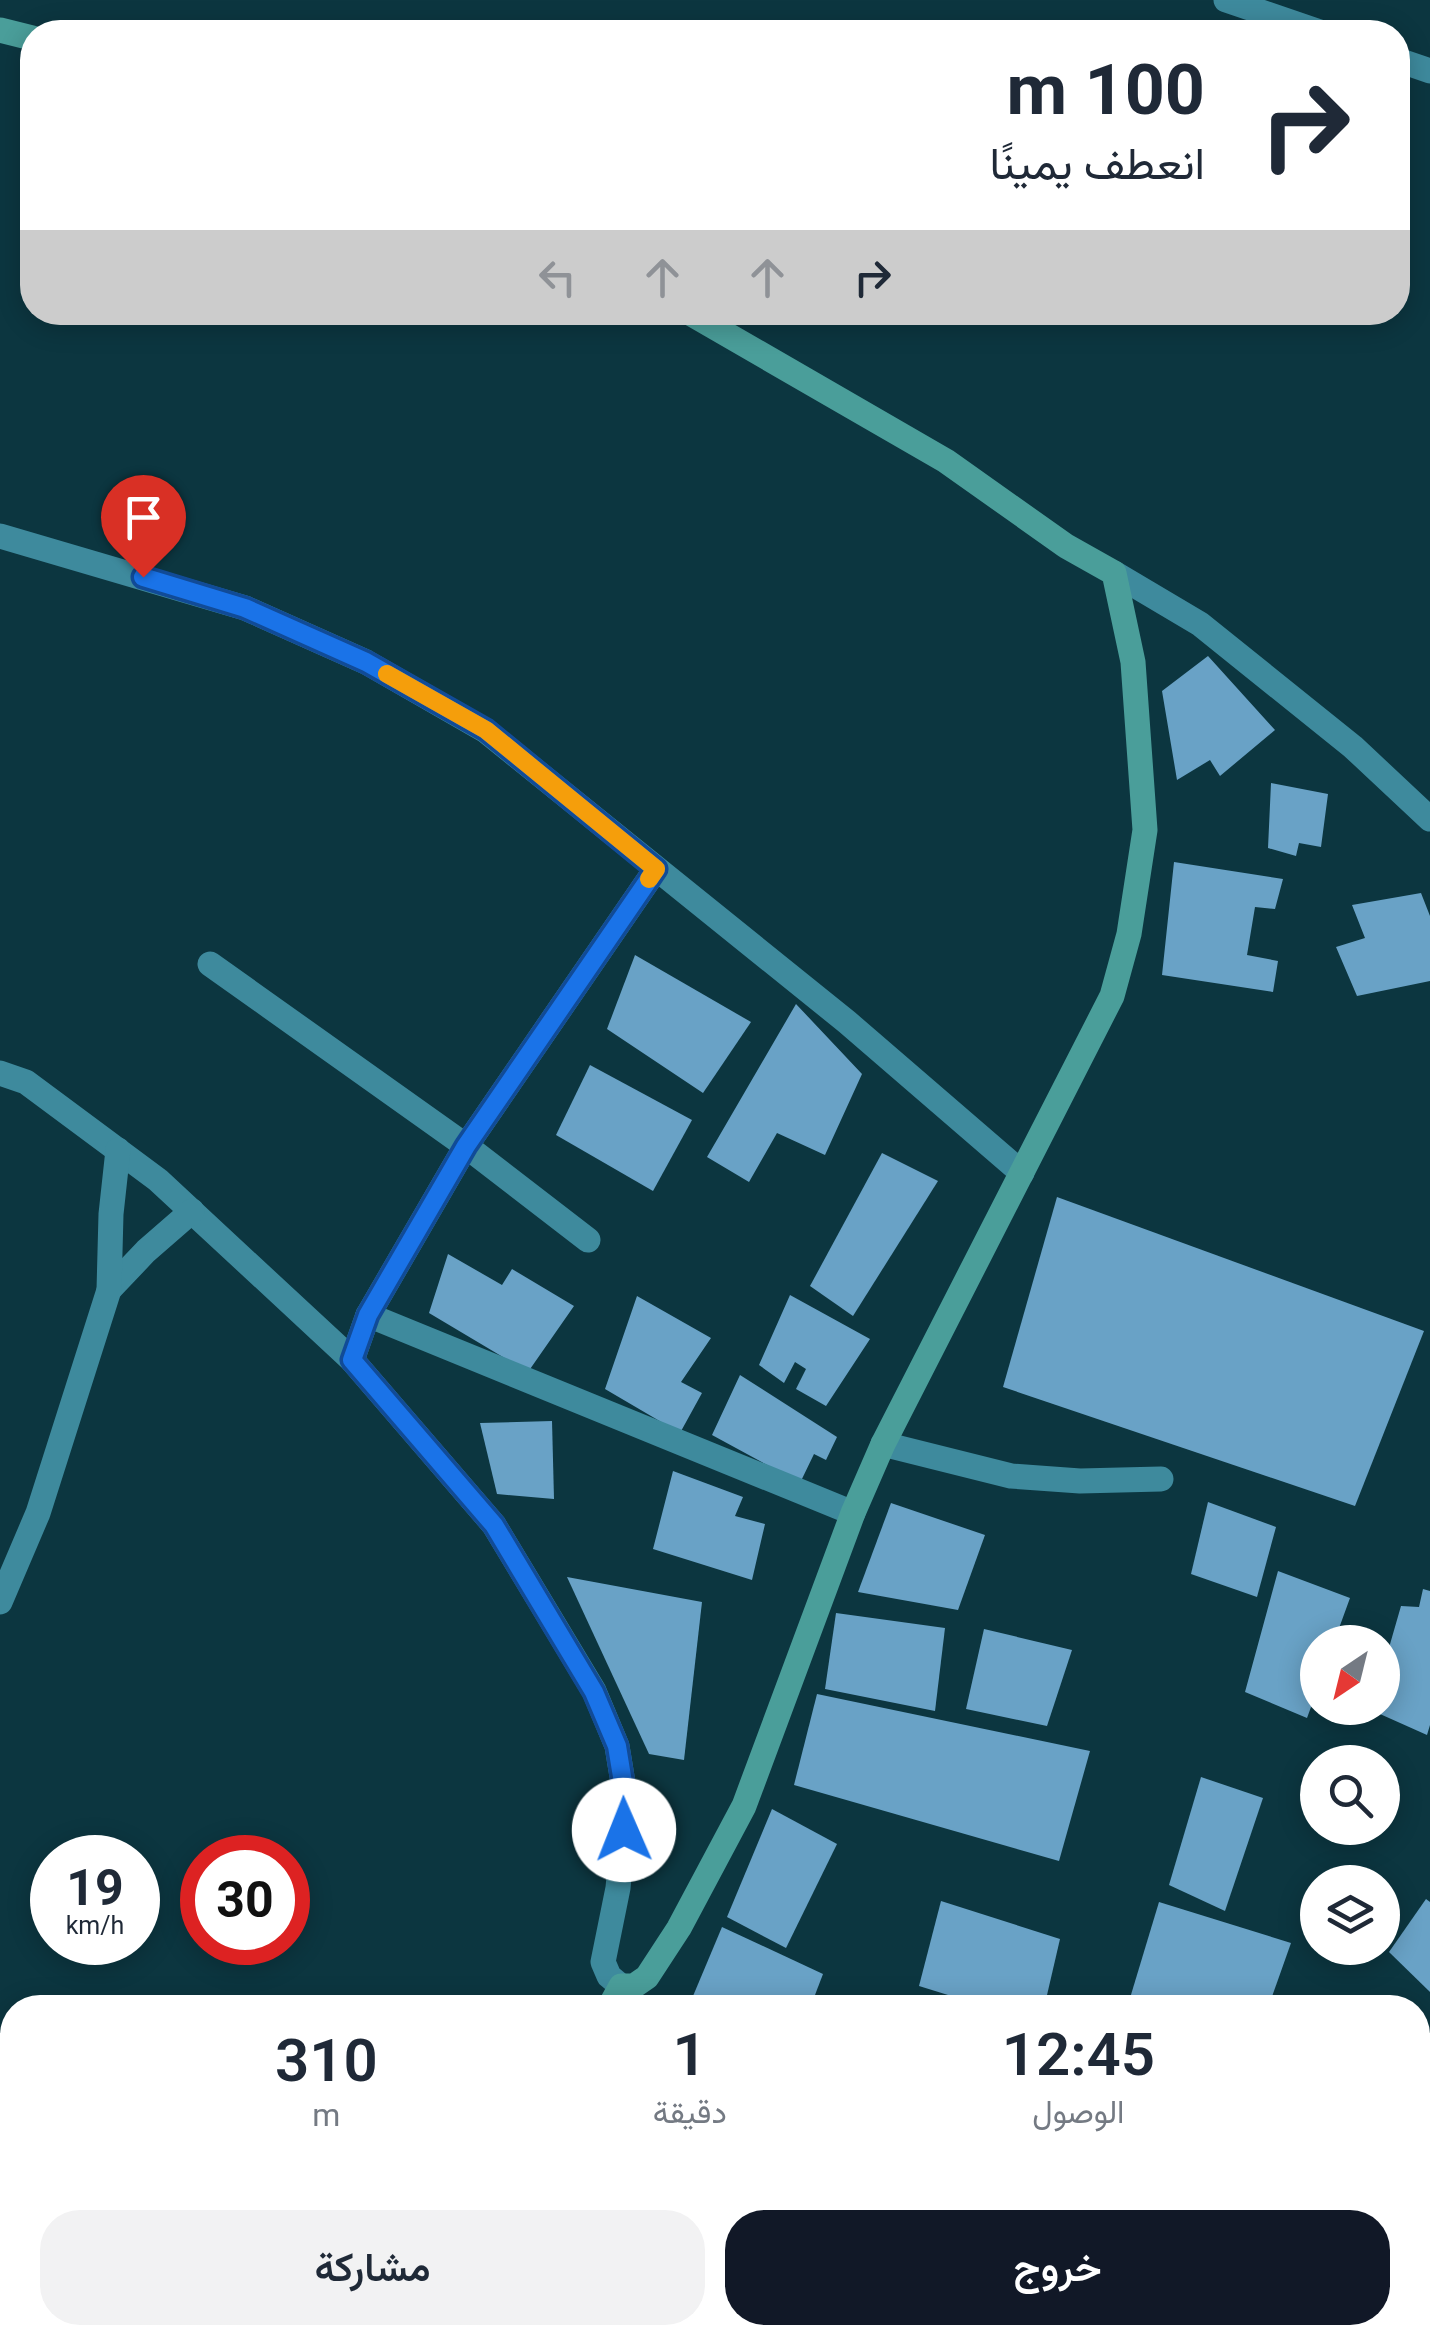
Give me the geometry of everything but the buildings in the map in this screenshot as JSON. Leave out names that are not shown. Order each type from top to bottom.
[{"type":"street","points":[[1226,0],[1285,20]]},
{"type":"street","points":[[710,325],[946,462],[1066,546],[1200,624],[1353,748],[1430,819]]},
{"type":"street","points":[[0,536],[245,608],[366,662],[486,730],[846,1022],[1022,1172]]},
{"type":"street","points":[[618,1995],[647,1977],[679,1928],[744,1806],[853,1513],[884,1444],[1112,996],[1128,934],[1145,830],[1133,662],[1114,574]]},
{"type":"street","points":[[1353,748],[1430,795]]},
{"type":"street","points":[[352,1360],[368,1315],[466,1146],[656,869]]},
{"type":"street","points":[[210,964],[466,1146],[588,1240]]},
{"type":"street","points":[[0,1073],[26,1082],[158,1180],[192,1211],[352,1360],[494,1525],[594,1692],[617,1746],[626,1801],[618,1888],[603,1962],[614,1995]]},
{"type":"street","points":[[0,1602],[38,1513],[109,1290],[118,1150]]},
{"type":"street","points":[[109,1290],[192,1211]]},
{"type":"street","points":[[368,1315],[853,1513]]},
{"type":"street","points":[[884,1444],[1011,1476],[1161,1479]]},
{"type":"slow traffic","points":[[387,674],[486,730],[656,869],[649,879]]},
{"type":"route","points":[[143,577],[245,608],[366,662],[486,730],[656,869],[466,1146],[368,1315],[352,1360],[494,1525],[594,1692],[617,1746],[626,1801],[624,1830]]}]
